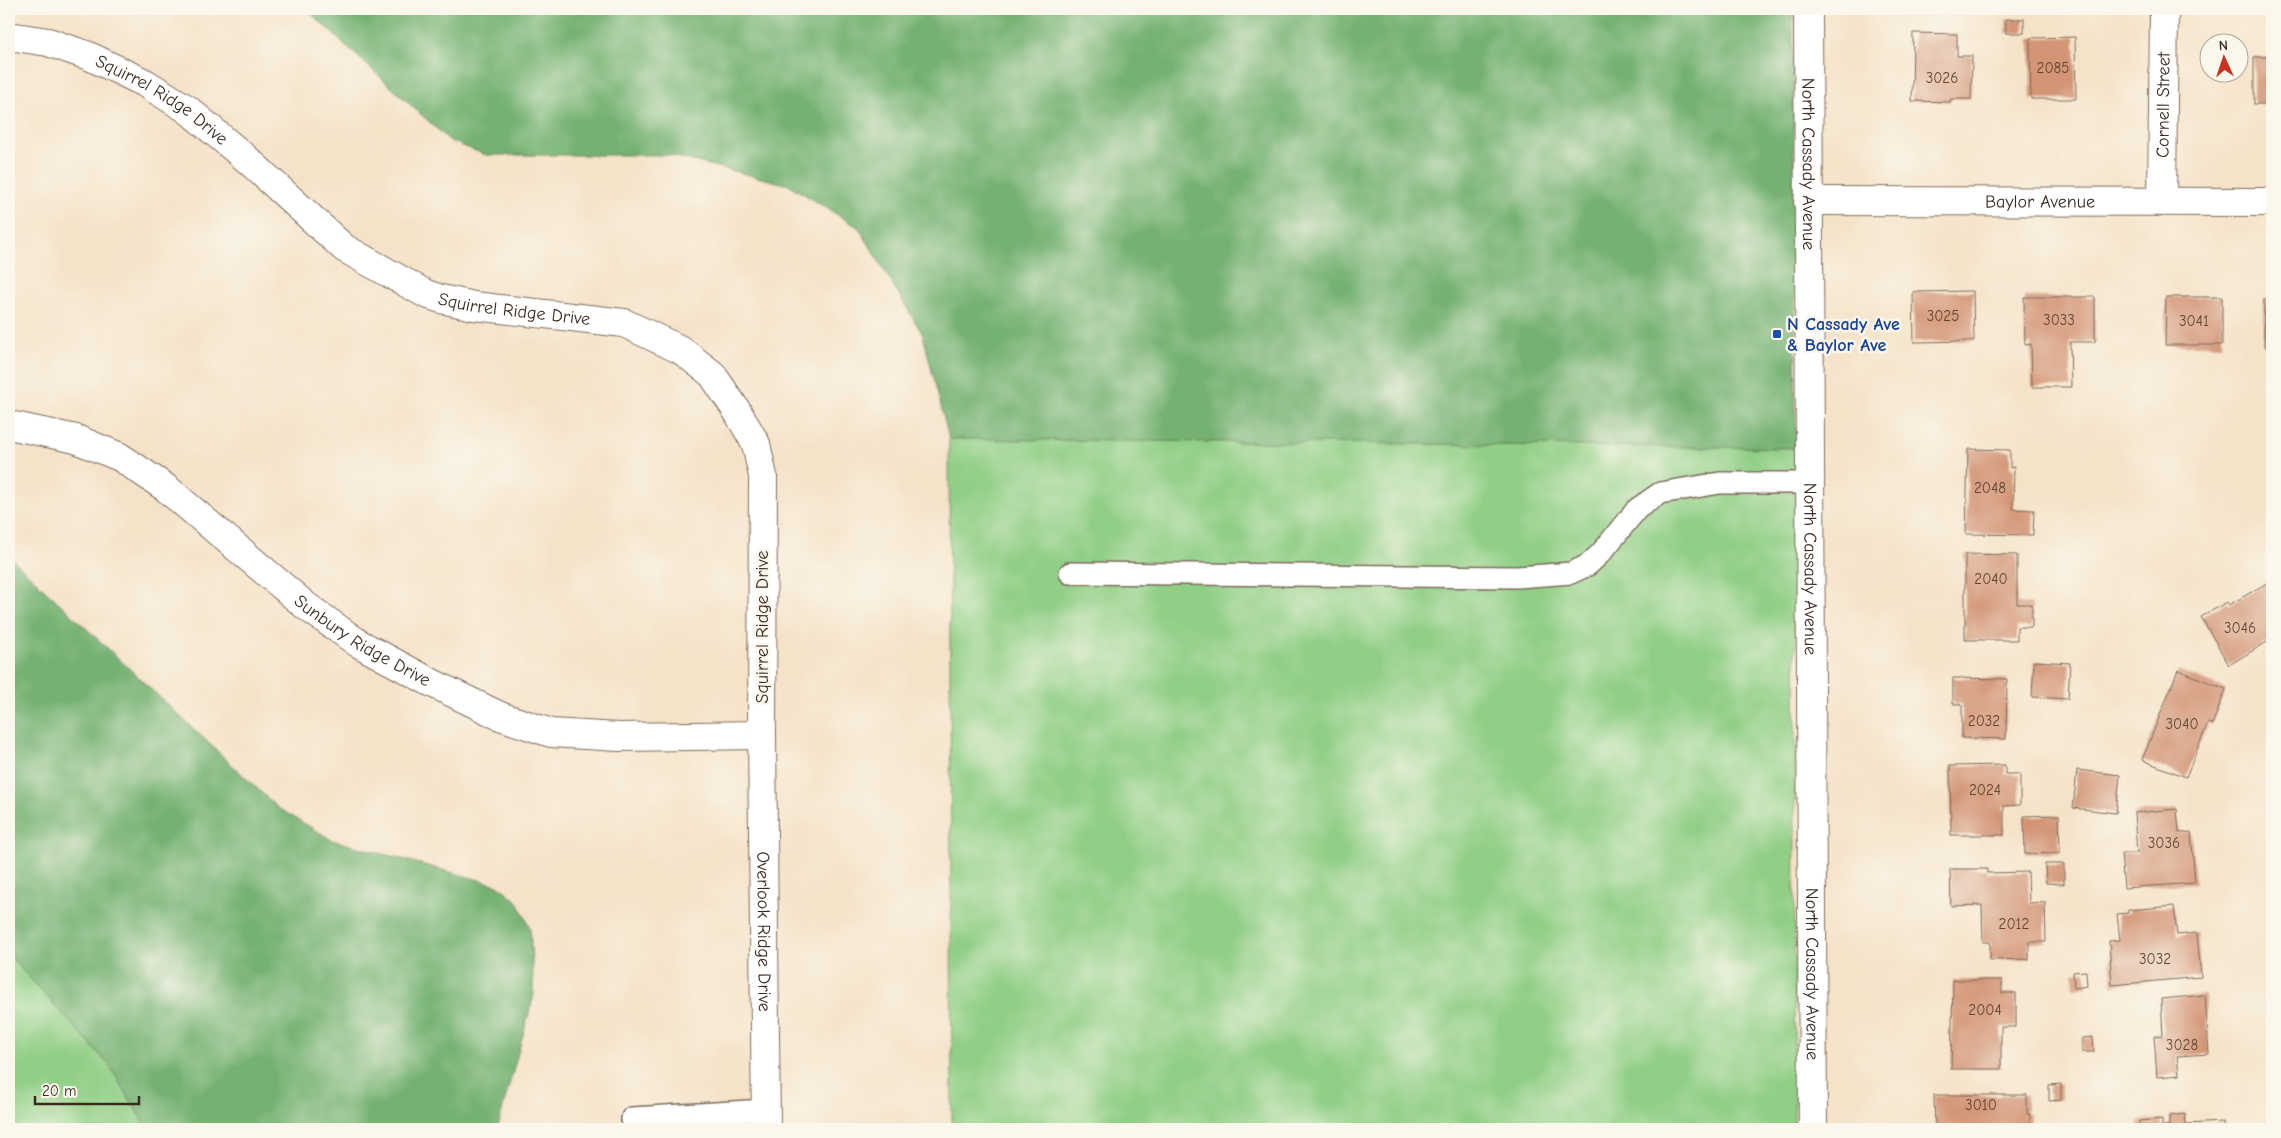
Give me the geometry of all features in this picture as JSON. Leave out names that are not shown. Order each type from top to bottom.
[{"type":"street","name":"North Cassady Avenue","points":[[1808,9],[1813,1129]]},
{"type":"street","name":"Cornell Street","points":[[2162,200],[2164,9]]},
{"type":"street","name":"Squirrel Ridge Drive","points":[[9,36],[48,42],[89,56],[144,83],[187,109],[249,161],[344,248],[426,294],[474,306],[624,323],[681,350],[712,374],[756,444],[763,476],[762,736]]},
{"type":"street","name":"Baylor Avenue","points":[[1808,201],[2162,200],[2272,202]]},
{"type":"street","name":"Sunbury Ridge Drive","points":[[9,425],[76,439],[120,457],[166,488],[306,606],[358,643],[432,683],[500,716],[551,733],[619,737],[762,736]]},
{"type":"street","name":"Overlook Ridge Drive","points":[[762,736],[766,1120]]},
{"type":"lane","points":[[1070,573],[1517,577],[1571,573],[1588,565],[1606,547],[1637,509],[1660,493],[1720,483],[1811,483]]},
{"type":"lane","points":[[632,1129],[632,1118],[766,1120]]},
{"type":"green space","points":[[306,9],[1793,9],[1796,448],[949,439],[923,335],[859,228],[789,185],[669,155],[486,155],[450,141]]},
{"type":"green space","points":[[949,439],[1796,448],[1794,1129],[952,1129]]},
{"type":"green space","points":[[9,556],[278,808],[332,840],[498,885],[518,902],[530,928],[534,995],[497,1129],[148,1129],[109,1065],[9,955]]},
{"type":"green space","points":[[9,955],[109,1065],[148,1129],[9,1129]]},
{"type":"building","points":[[1935,9],[1974,9],[1974,11],[1935,11]]},
{"type":"building","points":[[2006,19],[2024,19],[2024,33],[2006,33]]},
{"type":"building","points":[[1913,33],[1957,34],[1957,56],[1972,56],[1971,99],[1951,99],[1950,102],[1912,101]]},
{"type":"building","points":[[2075,37],[2076,99],[2031,99],[2030,38]]},
{"type":"building","points":[[2254,57],[2272,57],[2272,104],[2254,104]]},
{"type":"building","points":[[1973,291],[1974,341],[1914,342],[1913,292]]},
{"type":"building","points":[[2024,297],[2095,297],[2095,342],[2070,342],[2071,387],[2032,387],[2031,344],[2025,345]]},
{"type":"building","points":[[2166,297],[2222,297],[2222,345],[2165,345]]},
{"type":"building","points":[[2264,299],[2272,299],[2272,346],[2264,346]]},
{"type":"building","points":[[1968,449],[2010,450],[2010,468],[2014,467],[2013,509],[2034,510],[2033,535],[1966,534]]},
{"type":"building","points":[[1965,554],[2017,555],[2017,604],[2032,604],[2032,627],[2017,627],[2017,640],[1965,640]]},
{"type":"building","points":[[2272,580],[2272,639],[2229,665],[2201,617],[2227,602],[2229,605]]},
{"type":"building","points":[[2034,661],[2070,663],[2068,699],[2032,697]]},
{"type":"building","points":[[2178,670],[2226,689],[2212,725],[2208,723],[2186,777],[2142,760]]},
{"type":"building","points":[[1953,678],[2007,679],[2006,739],[1962,738],[1962,704],[1953,704]]},
{"type":"building","points":[[2005,765],[2005,774],[2020,774],[2020,805],[2004,806],[2004,835],[1951,835],[1950,766]]},
{"type":"building","points":[[2077,770],[2120,775],[2116,813],[2073,808]]},
{"type":"building","points":[[2177,809],[2179,833],[2191,832],[2195,883],[2124,888],[2121,853],[2137,853],[2134,813]]},
{"type":"building","points":[[2059,815],[2060,853],[2025,854],[2024,816]]},
{"type":"building","points":[[2045,864],[2064,864],[2064,884],[2046,883]]},
{"type":"building","points":[[1950,869],[1987,869],[1987,873],[2028,872],[2029,903],[2045,902],[2046,942],[2029,942],[2029,959],[1990,960],[1990,942],[1983,942],[1982,905],[1951,906]]},
{"type":"building","points":[[2174,906],[2177,935],[2197,933],[2201,977],[2112,985],[2109,941],[2120,940],[2117,914],[2128,913],[2128,910]]},
{"type":"building","points":[[2086,971],[2087,986],[2074,988],[2073,972]]},
{"type":"building","points":[[1953,980],[2002,980],[2002,993],[2016,993],[2016,1027],[2001,1027],[2001,1069],[1951,1069]]},
{"type":"building","points":[[2205,995],[2209,1054],[2177,1056],[2179,1075],[2157,1077],[2154,1036],[2163,1035],[2161,999]]},
{"type":"building","points":[[2093,1037],[2094,1052],[2082,1052],[2082,1038]]},
{"type":"building","points":[[2061,1084],[2061,1100],[2049,1101],[2049,1085]]},
{"type":"building","points":[[1934,1095],[2027,1095],[2027,1114],[2030,1114],[2030,1129],[1956,1129],[1956,1126],[1935,1126]]},
{"type":"building","points":[[2185,1114],[2186,1124],[2223,1122],[2224,1129],[2139,1129],[2139,1121],[2162,1119],[2162,1126],[2169,1126],[2169,1116]]},
{"type":"place","name":"N Cassady Ave & Baylor Ave","points":[[1777,334]]}]
